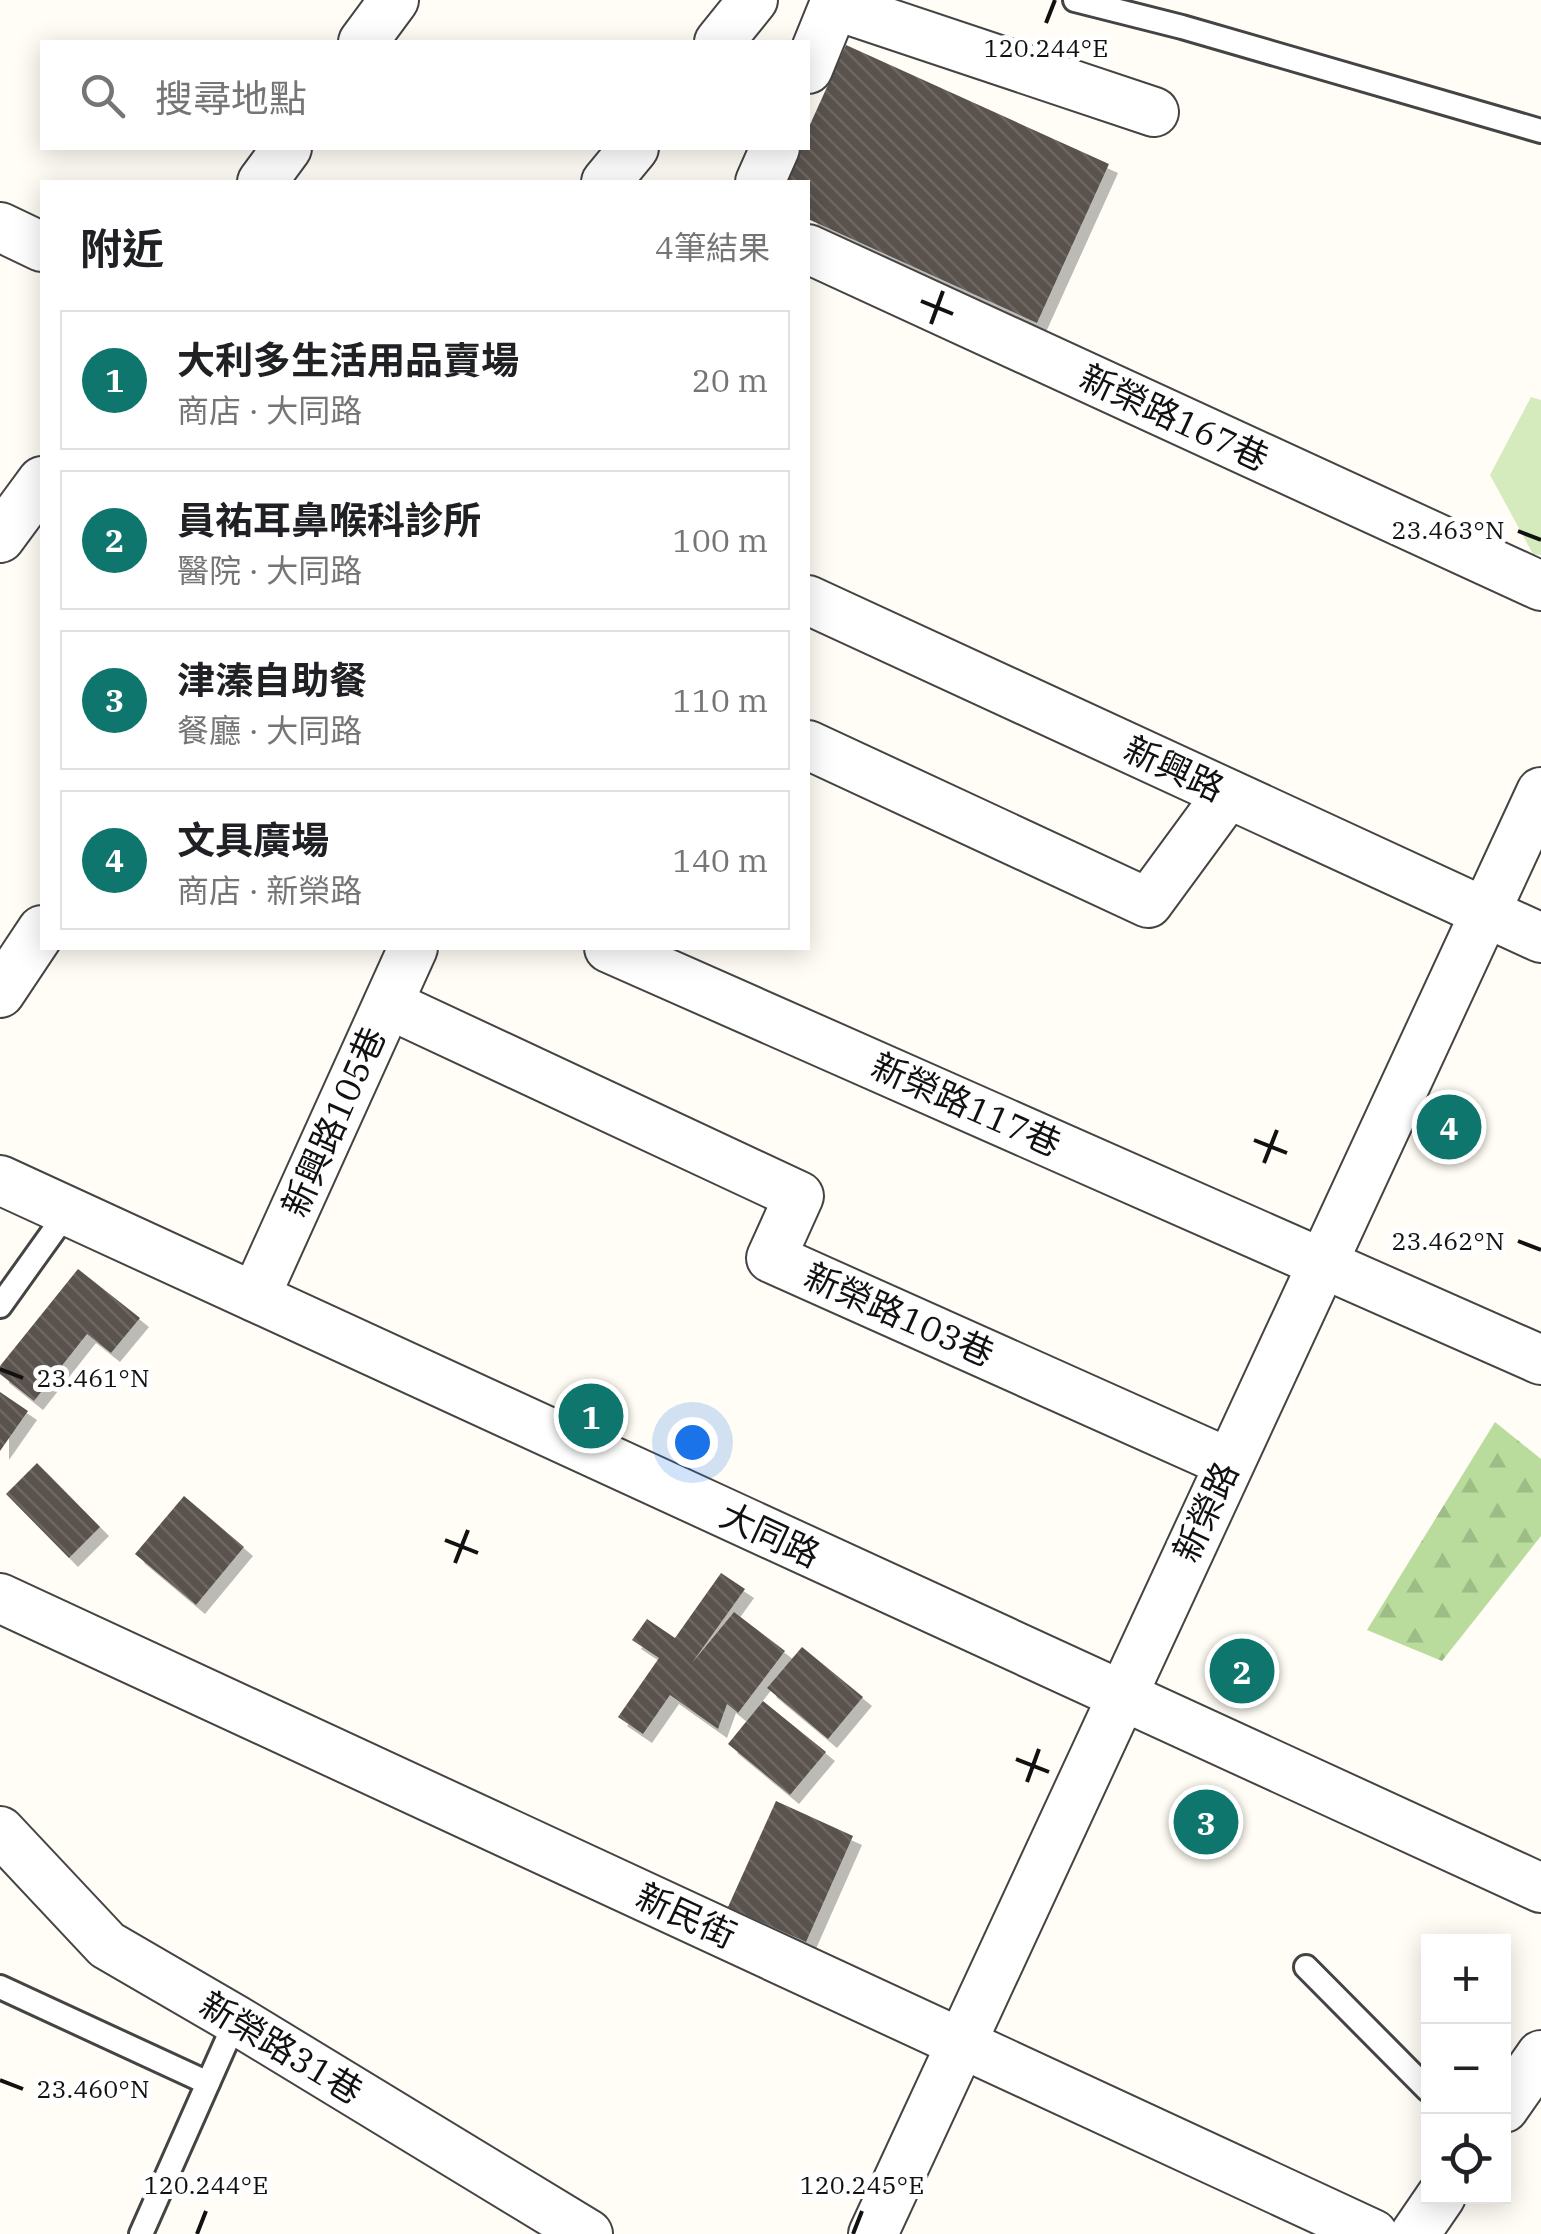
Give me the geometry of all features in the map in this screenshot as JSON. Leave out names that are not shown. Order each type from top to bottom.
[{"type":"street","points":[[364,40],[394,0]]},
{"type":"street","points":[[721,40],[753,0]]},
{"type":"street","points":[[810,64],[833,2],[1154,112]]},
{"type":"street","points":[[264,180],[286,150]]},
{"type":"street","points":[[608,180],[632,150]]},
{"type":"street","points":[[761,180],[774,150]]},
{"type":"street","points":[[0,228],[40,246]]},
{"type":"street","name":"新榮路167巷","points":[[810,250],[1541,586]]},
{"type":"street","points":[[0,538],[40,484]]},
{"type":"street","name":"新興路","points":[[810,604],[1541,938]]},
{"type":"street","points":[[810,746],[1148,903],[1228,794]]},
{"type":"street","name":"新榮路","points":[[873,2234],[1541,792]]},
{"type":"street","points":[[0,993],[40,933]]},
{"type":"street","name":"新興路105巷","points":[[256,1298],[412,950]]},
{"type":"street","name":"新榮路117巷","points":[[614,950],[1541,1360]]},
{"type":"street","name":"新榮路103巷","points":[[388,1004],[799,1196],[771,1258],[1229,1463]]},
{"type":"street","name":"大同路","points":[[0,1180],[1541,1888]]},
{"type":"street","name":"新民街","points":[[0,1598],[1372,2234]]},
{"type":"street","name":"新榮路31巷","points":[[0,1831],[107,1944],[588,2234]]},
{"type":"street","points":[[1511,2098],[1541,2055]]},
{"type":"street","points":[[1415,2234],[1436,2204]]},
{"type":"lane","points":[[1075,0],[1541,131]]},
{"type":"lane","points":[[0,1306],[68,1211]]},
{"type":"lane","points":[[1306,1967],[1421,2083]]},
{"type":"lane","points":[[0,1987],[208,2083]]},
{"type":"lane","points":[[141,2234],[236,2020]]},
{"type":"green space","points":[[1531,397],[1541,400],[1541,555],[1533,554],[1490,475]]},
{"type":"green space","points":[[1495,1422],[1541,1459],[1541,1536],[1442,1661],[1367,1630]]},
{"type":"building","points":[[846,45],[1109,164],[1037,323],[810,220],[810,180],[784,180],[798,150],[810,150],[810,125]]},
{"type":"building","points":[[78,1269],[140,1318],[111,1353],[87,1334],[34,1401],[0,1374],[0,1366]]},
{"type":"building","points":[[0,1392],[28,1411],[0,1451]]},
{"type":"building","points":[[37,1463],[100,1527],[69,1558],[6,1494]]},
{"type":"building","points":[[184,1496],[244,1547],[196,1605],[135,1554]]},
{"type":"building","points":[[721,1573],[745,1589],[692,1663],[734,1612],[785,1651],[738,1713],[727,1704],[718,1729],[670,1695],[643,1734],[618,1717],[659,1658],[632,1640],[647,1619],[675,1638]]},
{"type":"building","points":[[802,1647],[863,1697],[828,1739],[767,1688]]},
{"type":"building","points":[[763,1701],[826,1752],[790,1795],[728,1744]]},
{"type":"building","points":[[776,1801],[853,1836],[806,1942],[728,1907]]},
{"type":"place","name":"文具廣場","points":[[1449,1127]]},
{"type":"place","name":"大利多生活用品賣場","points":[[591,1416]]},
{"type":"place","name":"員祐耳鼻喉科診所","points":[[1242,1671]]},
{"type":"place","name":"津溱自助餐","points":[[1206,1822]]}]
